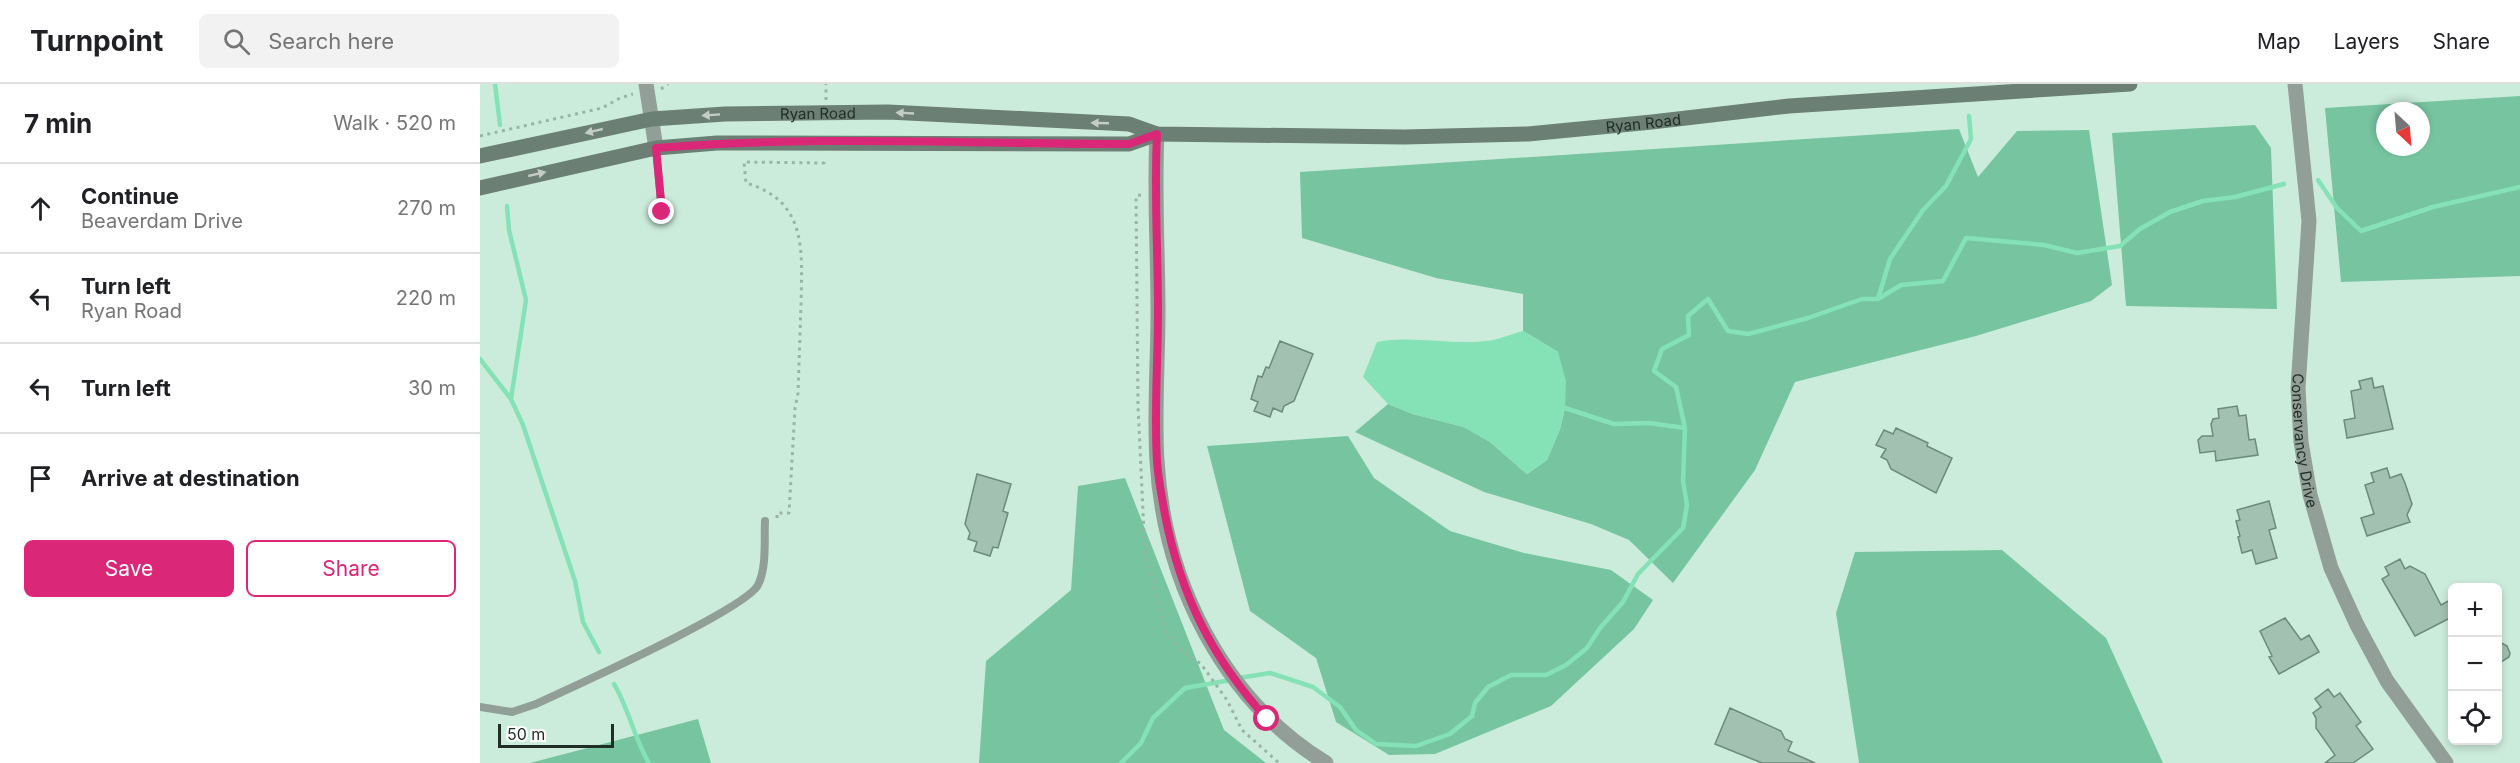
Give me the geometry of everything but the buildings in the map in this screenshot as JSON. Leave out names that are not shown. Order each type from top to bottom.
[{"type":"main road","name":"Ryan Road","points":[[480,156],[652,119],[725,114],[888,112],[1129,124],[1157,134],[1404,137],[1528,134],[1789,106],[2130,84]]},
{"type":"main road","name":"Ryan Road","points":[[480,188],[656,148],[717,143],[1129,144],[1157,134]]},
{"type":"street","name":"Conservancy Drive","points":[[2295,84],[2309,221],[2298,388],[2301,442],[2310,495],[2331,568],[2357,625],[2387,681],[2446,763]]},
{"type":"street","points":[[642,90],[652,119],[656,148]]},
{"type":"street","points":[[1157,134],[1154,194],[1158,304],[1157,462],[1176,563],[1187,595],[1210,643],[1240,688],[1267,719],[1326,763]]},
{"type":"lane","points":[[656,148],[662,212]]},
{"type":"lane","points":[[480,707],[512,712],[536,704],[694,628],[741,601],[758,586],[763,569],[765,521]]},
{"type":"path","points":[[661,89],[668,84]]},
{"type":"path","points":[[825,112],[826,84]]},
{"type":"path","points":[[480,136],[602,108],[642,90]]},
{"type":"path","points":[[765,521],[777,522],[777,513],[789,513],[795,408],[798,393],[802,251],[794,221],[787,209],[768,192],[746,183],[744,162],[824,164],[825,142]]},
{"type":"path","points":[[1208,674],[1242,730],[1279,763]]},
{"type":"shaded area","points":[[2520,96],[2520,276],[2341,282],[2325,108],[2376,105],[2376,156],[2430,156],[2430,102],[2422,102]]},
{"type":"shaded area","points":[[2255,125],[2271,148],[2277,309],[2126,306],[2112,133]]},
{"type":"shaded area","points":[[1959,129],[1978,177],[2017,131],[2089,130],[2112,285],[2091,301],[1976,336],[1795,382],[1755,470],[1673,583],[1629,540],[1591,524],[1484,492],[1355,432],[1388,404],[1413,414],[1464,427],[1490,442],[1527,474],[1547,460],[1560,429],[1565,408],[1558,352],[1523,331],[1523,294],[1436,278],[1302,238],[1300,172]]},
{"type":"shaded area","points":[[1523,331],[1558,352],[1566,381],[1565,408],[1560,429],[1547,460],[1527,474],[1490,442],[1464,427],[1413,414],[1388,404],[1363,377],[1377,342],[1404,339],[1486,341]]},
{"type":"shaded area","points":[[1348,436],[1374,478],[1450,531],[1524,553],[1611,570],[1653,600],[1634,629],[1551,706],[1435,754],[1389,755],[1336,722],[1316,658],[1250,611],[1207,446]]},
{"type":"shaded area","points":[[1125,478],[1224,730],[1266,763],[979,763],[986,661],[1071,590],[1078,486]]},
{"type":"shaded area","points":[[2002,550],[2106,638],[2163,763],[1859,763],[1836,613],[1855,552]]},
{"type":"shaded area","points":[[698,719],[711,763],[530,763]]},
{"type":"waterway","points":[[495,84],[500,125]]},
{"type":"waterway","points":[[1878,299],[1890,259],[1923,210],[1946,186],[1971,139],[1969,116]]},
{"type":"waterway","points":[[2318,180],[2337,208],[2361,231],[2433,207],[2520,187]]},
{"type":"waterway","points":[[1239,678],[1270,673],[1313,687],[1340,707],[1356,730],[1376,744],[1416,746],[1450,734],[1472,716],[1475,703],[1488,687],[1511,675],[1546,675],[1566,665],[1587,648],[1600,628],[1623,602],[1638,574],[1683,528],[1687,505],[1683,481],[1685,428],[1676,387],[1654,371],[1662,349],[1689,335],[1688,316],[1708,299],[1728,331],[1748,334],[1808,318],[1862,299],[1878,299],[1901,285],[1943,281],[1966,238],[2044,245],[2077,253],[2120,246],[2140,229],[2170,212],[2203,201],[2235,197],[2284,184]]},
{"type":"waterway","points":[[507,206],[509,230],[526,300],[511,399],[523,425],[575,581],[583,622],[599,652]]},
{"type":"waterway","points":[[480,359],[511,399]]},
{"type":"waterway","points":[[1565,408],[1614,424],[1649,423],[1685,428]]},
{"type":"waterway","points":[[1121,763],[1141,743],[1153,718],[1185,688],[1231,680]]},
{"type":"waterway","points":[[614,684],[649,763]]},
{"type":"route","points":[[662,212],[656,148],[717,143],[825,142],[1129,144],[1157,134],[1154,194],[1158,304],[1157,462],[1162,499],[1176,563],[1187,595],[1210,643],[1240,688],[1267,719]]}]
